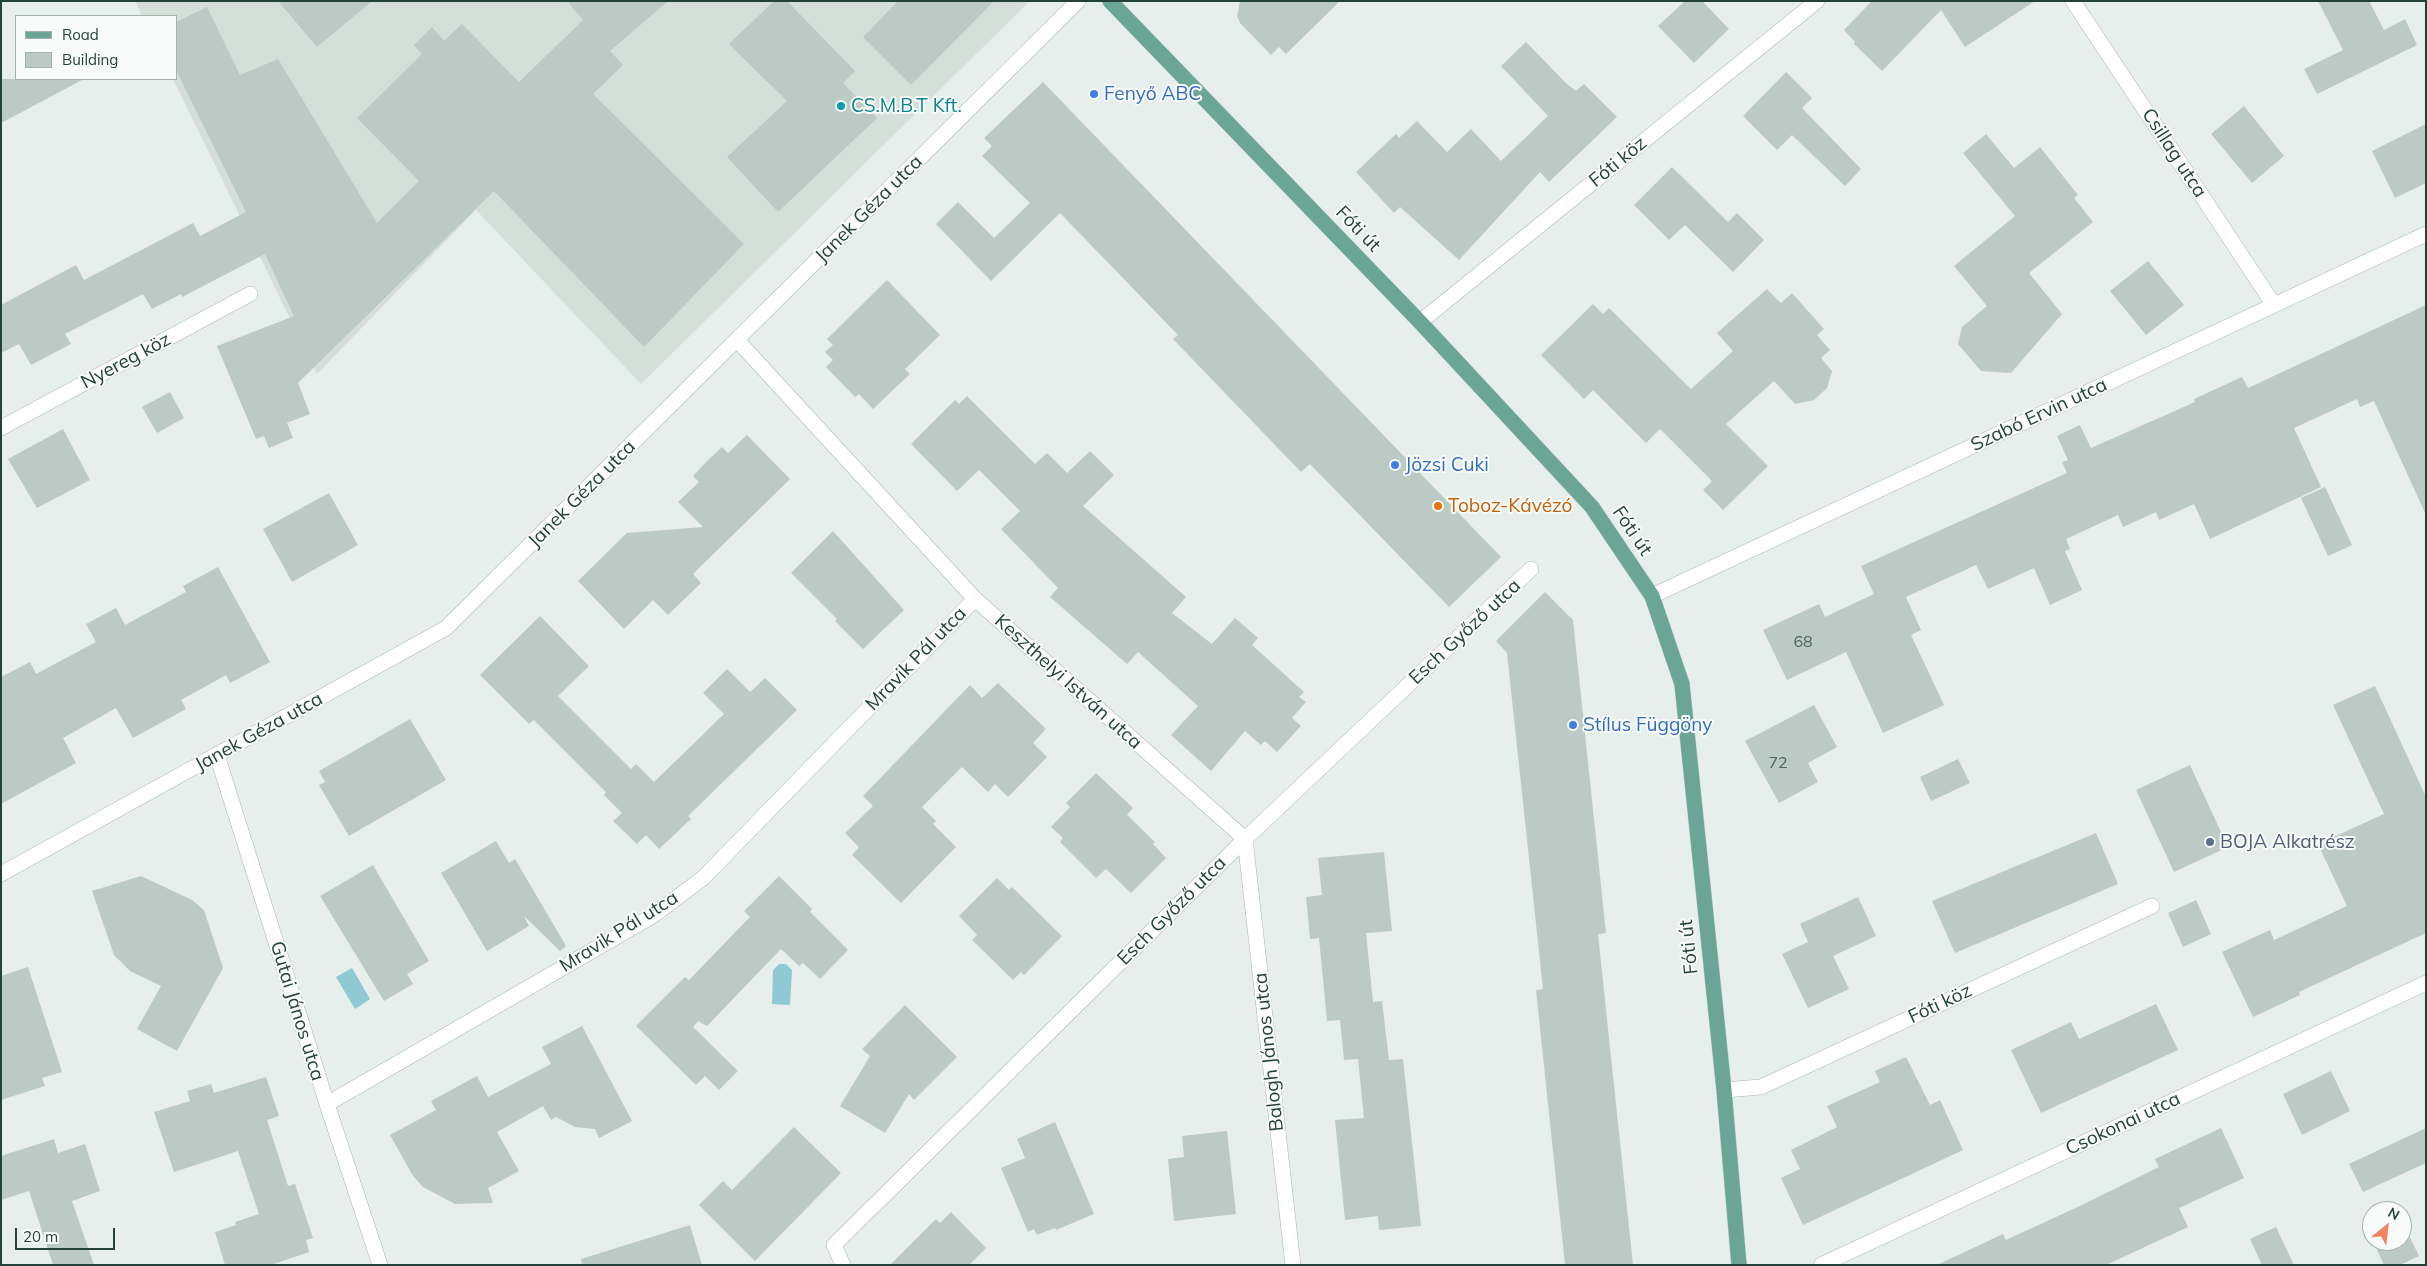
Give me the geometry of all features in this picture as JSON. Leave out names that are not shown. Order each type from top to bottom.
[{"type":"main road","name":"Fóti út","points":[[1110,1],[1420,322],[1592,507],[1652,596],[1682,684],[1724,1090],[1738,1265]]},
{"type":"street","name":"Janek Géza utca","points":[[1,874],[446,628],[1078,1]]},
{"type":"street","name":"Fóti köz","points":[[1420,322],[1817,1]]},
{"type":"street","name":"Csillag utca","points":[[2073,1],[2274,305]]},
{"type":"street","name":"Szabó Ervin utca","points":[[1652,596],[2426,234]]},
{"type":"street","name":"Nyereg köz","points":[[1,428],[250,294]]},
{"type":"street","name":"Keszthelyi István utca","points":[[737,340],[975,599],[1245,839]]},
{"type":"street","name":"Esch Győző utca","points":[[843,1265],[834,1245],[1245,839],[1531,568]]},
{"type":"street","name":"Mravik Pál utca","points":[[327,1104],[654,915],[703,878],[975,599]]},
{"type":"street","name":"Gutai János utca","points":[[217,755],[380,1265]]},
{"type":"street","name":"Balogh János utca","points":[[1245,839],[1293,1265]]},
{"type":"street","name":"Fóti köz","points":[[1724,1090],[1761,1087],[2152,906]]},
{"type":"street","name":"Csokonai utca","points":[[1821,1265],[2426,983]]},
{"type":"shaded area","points":[[135,1],[1030,1],[641,384],[476,210],[317,374],[173,80],[178,80],[178,15],[142,15]]},
{"type":"water","points":[[779,964],[786,964],[792,970],[790,1005],[772,1004],[773,970]]},
{"type":"water","points":[[352,968],[370,999],[355,1009],[336,977]]},
{"type":"building","points":[[278,1],[372,1],[317,47]]},
{"type":"building","points":[[567,1],[668,1],[610,51],[623,65],[593,94],[744,244],[644,347],[494,191],[298,383],[310,414],[287,423],[293,438],[269,448],[264,436],[256,439],[217,346],[294,316],[265,254],[182,297],[181,294],[152,309],[143,294],[65,334],[71,344],[31,365],[19,344],[1,353],[1,305],[76,265],[84,280],[193,223],[200,236],[246,212],[178,74],[178,21],[207,7],[240,75],[278,59],[377,223],[419,181],[357,118],[422,54],[414,45],[432,27],[444,41],[462,24],[519,82],[583,20]]},
{"type":"building","points":[[774,1],[787,1],[855,71],[843,83],[877,118],[778,212],[727,157],[787,101],[729,44]]},
{"type":"building","points":[[898,1],[994,1],[911,85],[863,37]]},
{"type":"building","points":[[1240,1],[1340,1],[1286,54],[1279,47],[1271,55],[1240,23],[1237,16]]},
{"type":"building","points":[[1685,1],[1702,1],[1729,29],[1694,63],[1658,26]]},
{"type":"building","points":[[1872,1],[2035,1],[1965,47],[1941,10],[1882,71],[1854,44],[1855,42],[1844,30]]},
{"type":"building","points":[[2318,1],[2369,1],[2384,30],[2405,19],[2417,45],[2317,94],[2304,69],[2343,50]]},
{"type":"building","points":[[1526,42],[1567,84],[1576,91],[1584,84],[1617,117],[1549,182],[1540,172],[1459,260],[1400,207],[1394,213],[1356,172],[1396,134],[1399,138],[1417,121],[1447,152],[1471,129],[1501,161],[1548,116],[1501,66]]},
{"type":"building","points":[[1786,72],[1812,98],[1802,108],[1861,169],[1845,186],[1792,135],[1777,150],[1743,116]]},
{"type":"building","points":[[1,79],[82,80],[1,123]]},
{"type":"building","points":[[1043,82],[1501,557],[1449,607],[1310,464],[1301,472],[1173,339],[1178,335],[1060,213],[991,281],[936,224],[958,202],[994,238],[1030,203],[982,156],[992,146],[984,138]]},
{"type":"building","points":[[2244,106],[2284,156],[2252,183],[2211,134]]},
{"type":"building","points":[[2426,124],[2426,183],[2395,198],[2372,151]]},
{"type":"building","points":[[1986,134],[2014,168],[2040,147],[2078,195],[2074,198],[2093,222],[2029,273],[2062,314],[2011,373],[1981,371],[1958,344],[1962,327],[1987,306],[1954,266],[2015,216],[1963,153]]},
{"type":"building","points":[[1672,167],[1728,222],[1737,213],[1764,240],[1733,272],[1685,225],[1669,240],[1634,205]]},
{"type":"building","points":[[2148,261],[2184,305],[2146,335],[2110,291]]},
{"type":"building","points":[[887,280],[940,335],[905,369],[910,374],[873,409],[859,394],[855,397],[826,367],[833,360],[825,352],[833,345],[827,339]]},
{"type":"building","points":[[1767,289],[1781,303],[1792,293],[1824,329],[1817,335],[1830,350],[1821,358],[1832,371],[1827,388],[1814,400],[1795,404],[1774,381],[1726,424],[1768,466],[1723,510],[1703,490],[1712,481],[1660,429],[1646,443],[1593,390],[1584,399],[1541,355],[1593,304],[1603,314],[1609,308],[1691,389],[1733,351],[1717,333]]},
{"type":"building","points":[[2426,305],[2426,515],[2374,401],[2360,407],[2357,399],[2294,428],[2321,487],[2210,539],[2194,504],[2159,520],[2156,512],[2123,527],[2118,515],[2066,539],[2070,549],[2065,551],[2082,590],[2050,605],[2034,568],[1988,589],[1976,565],[1906,597],[1921,630],[1911,635],[1944,705],[1883,733],[1846,652],[1787,680],[1763,630],[1819,604],[1825,617],[1874,594],[1861,566],[2067,473],[2062,462],[2068,460],[2057,436],[2080,425],[2091,448],[2195,402],[2194,399],[2242,377],[2248,388]]},
{"type":"building","points":[[170,392],[184,418],[157,433],[142,407]]},
{"type":"building","points":[[967,396],[1035,464],[1047,453],[1067,473],[1090,451],[1114,475],[1083,506],[1186,597],[1172,613],[1212,644],[1235,618],[1258,638],[1252,645],[1304,692],[1299,697],[1306,702],[1292,718],[1301,726],[1277,752],[1265,741],[1261,745],[1245,731],[1211,771],[1171,735],[1198,706],[1138,652],[1127,664],[1050,597],[1058,588],[1001,529],[1020,511],[979,470],[957,491],[911,444],[955,400],[959,404]]},
{"type":"building","points":[[63,429],[90,480],[37,508],[8,459]]},
{"type":"building","points":[[747,435],[790,479],[693,574],[701,583],[668,615],[653,600],[624,629],[578,581],[627,533],[703,527],[678,502],[699,482],[693,476],[707,461],[722,447],[728,453]]},
{"type":"building","points":[[2325,487],[2352,545],[2328,556],[2301,498]]},
{"type":"building","points":[[329,493],[358,545],[292,582],[263,529]]},
{"type":"building","points":[[833,531],[904,610],[863,649],[835,621],[837,619],[791,573]]},
{"type":"building","points":[[218,567],[270,662],[230,683],[226,675],[181,700],[186,709],[133,738],[116,708],[63,738],[76,763],[1,804],[1,677],[30,662],[36,674],[96,642],[86,624],[116,608],[125,625],[186,592],[183,586]]},
{"type":"building","points":[[1545,592],[1573,620],[1606,933],[1598,934],[1633,1265],[1565,1265],[1536,990],[1543,989],[1507,653],[1496,641]]},
{"type":"building","points":[[540,616],[589,666],[558,696],[631,769],[636,764],[654,782],[724,714],[703,693],[727,669],[750,692],[765,678],[797,710],[688,816],[691,819],[659,849],[646,835],[637,844],[613,821],[622,813],[604,795],[606,792],[534,720],[529,724],[480,675]]},
{"type":"building","points":[[998,683],[1046,729],[1033,743],[1047,757],[1008,797],[995,784],[988,792],[962,767],[922,807],[936,821],[933,824],[956,847],[901,903],[852,855],[859,847],[845,833],[873,806],[863,796],[970,685],[982,698]]},
{"type":"building","points":[[2375,686],[2426,797],[2426,933],[2299,992],[2300,995],[2253,1017],[2222,952],[2270,930],[2274,940],[2347,906],[2318,844],[2384,814],[2333,705]]},
{"type":"building","points":[[1814,705],[1837,747],[1808,763],[1818,782],[1779,803],[1745,741]]},
{"type":"building","points":[[410,719],[446,780],[349,836],[319,785],[325,782],[319,771]]},
{"type":"building","points":[[1958,759],[1970,783],[1931,801],[1920,777]]},
{"type":"building","points":[[2190,765],[2228,847],[2174,872],[2136,790]]},
{"type":"building","points":[[1096,773],[1133,808],[1127,815],[1155,842],[1153,844],[1166,858],[1131,893],[1106,869],[1096,878],[1060,842],[1063,838],[1051,827],[1070,807],[1066,803]]},
{"type":"building","points":[[2096,833],[2118,884],[1955,953],[1932,901]]},
{"type":"building","points":[[496,841],[509,863],[515,859],[566,946],[560,951],[524,916],[529,926],[487,951],[441,873]]},
{"type":"building","points":[[1384,852],[1392,931],[1366,933],[1373,1002],[1382,1001],[1389,1060],[1403,1059],[1421,1226],[1379,1230],[1378,1216],[1345,1220],[1335,1120],[1364,1118],[1358,1059],[1344,1060],[1340,1020],[1327,1021],[1319,938],[1310,939],[1306,897],[1322,895],[1318,858]]},
{"type":"building","points":[[373,865],[429,961],[407,974],[413,984],[384,1001],[320,896]]},
{"type":"building","points":[[141,876],[192,900],[204,910],[223,968],[177,1051],[137,1029],[161,986],[130,971],[114,955],[92,891]]},
{"type":"building","points":[[779,876],[812,909],[810,912],[848,950],[820,979],[803,963],[799,966],[781,949],[707,1026],[698,1021],[693,1027],[738,1071],[719,1090],[705,1076],[696,1085],[636,1026],[685,977],[689,980],[750,917],[744,911]]},
{"type":"building","points":[[997,878],[1009,890],[1012,887],[1062,936],[1024,975],[1021,972],[1013,980],[972,940],[977,935],[959,916]]},
{"type":"building","points":[[1858,897],[1876,936],[1833,956],[1849,989],[1808,1008],[1782,954],[1808,942],[1800,924]]},
{"type":"building","points":[[2196,900],[2211,934],[2183,947],[2168,913]]},
{"type":"building","points":[[28,967],[62,1072],[42,1078],[45,1086],[1,1100],[1,976]]},
{"type":"building","points":[[2156,1004],[2178,1050],[2041,1113],[2011,1050],[2071,1022],[2079,1039]]},
{"type":"building","points":[[905,1005],[957,1057],[914,1100],[909,1094],[885,1133],[840,1106],[870,1056],[862,1049]]},
{"type":"building","points":[[582,1026],[632,1121],[599,1138],[595,1129],[575,1127],[556,1117],[551,1120],[543,1106],[497,1132],[519,1171],[488,1188],[493,1203],[455,1204],[423,1187],[413,1176],[390,1135],[436,1110],[431,1101],[477,1076],[488,1097],[551,1064],[542,1047]]},
{"type":"building","points":[[1906,1057],[1930,1105],[1940,1100],[1963,1150],[1803,1225],[1781,1178],[1800,1169],[1791,1150],[1837,1127],[1827,1106],[1880,1082],[1875,1071]]},
{"type":"building","points":[[2331,1071],[2350,1111],[2302,1135],[2283,1094]]},
{"type":"building","points":[[266,1077],[279,1116],[267,1120],[288,1186],[295,1184],[313,1238],[306,1240],[309,1252],[271,1265],[225,1265],[215,1232],[236,1225],[235,1222],[259,1214],[238,1151],[174,1172],[154,1112],[190,1101],[187,1091],[211,1084],[214,1093]]},
{"type":"building","points":[[1055,1122],[1094,1214],[1056,1230],[1055,1228],[1037,1235],[1034,1229],[1028,1232],[1001,1168],[1025,1158],[1017,1139]]},
{"type":"building","points":[[794,1127],[841,1173],[755,1261],[699,1205],[723,1181],[732,1190]]},
{"type":"building","points":[[2221,1128],[2244,1178],[2179,1208],[2188,1227],[2106,1265],[1937,1265],[2003,1234],[2006,1240],[2084,1204],[2159,1167],[2155,1159]]},
{"type":"building","points":[[2426,1128],[2426,1163],[2363,1192],[2349,1164]]},
{"type":"building","points":[[1227,1131],[1236,1214],[1174,1221],[1168,1159],[1184,1157],[1182,1136]]},
{"type":"building","points":[[54,1139],[58,1153],[85,1144],[100,1191],[72,1201],[94,1265],[53,1265],[29,1191],[1,1200],[1,1156]]},
{"type":"building","points":[[951,1212],[986,1248],[969,1265],[890,1265],[936,1219],[940,1223]]},
{"type":"building","points":[[690,1225],[702,1265],[582,1265],[581,1259]]},
{"type":"building","points":[[2276,1227],[2294,1265],[2262,1265],[2250,1239]]},
{"type":"building","points":[[2412,1242],[2419,1256],[2400,1265],[2384,1265],[2378,1251],[2412,1251]]},
{"type":"place","name":"Fenyő ABC","points":[[1094,94]]},
{"type":"place","name":"CS.M.B.T Kft.","points":[[841,106]]},
{"type":"place","name":"Jözsi Cuki","points":[[1395,465]]},
{"type":"place","name":"Toboz-Kávézó","points":[[1438,506]]},
{"type":"place","name":"Stílus Függöny","points":[[1573,725]]},
{"type":"place","name":"BOJA Alkatrész","points":[[2210,842]]}]
